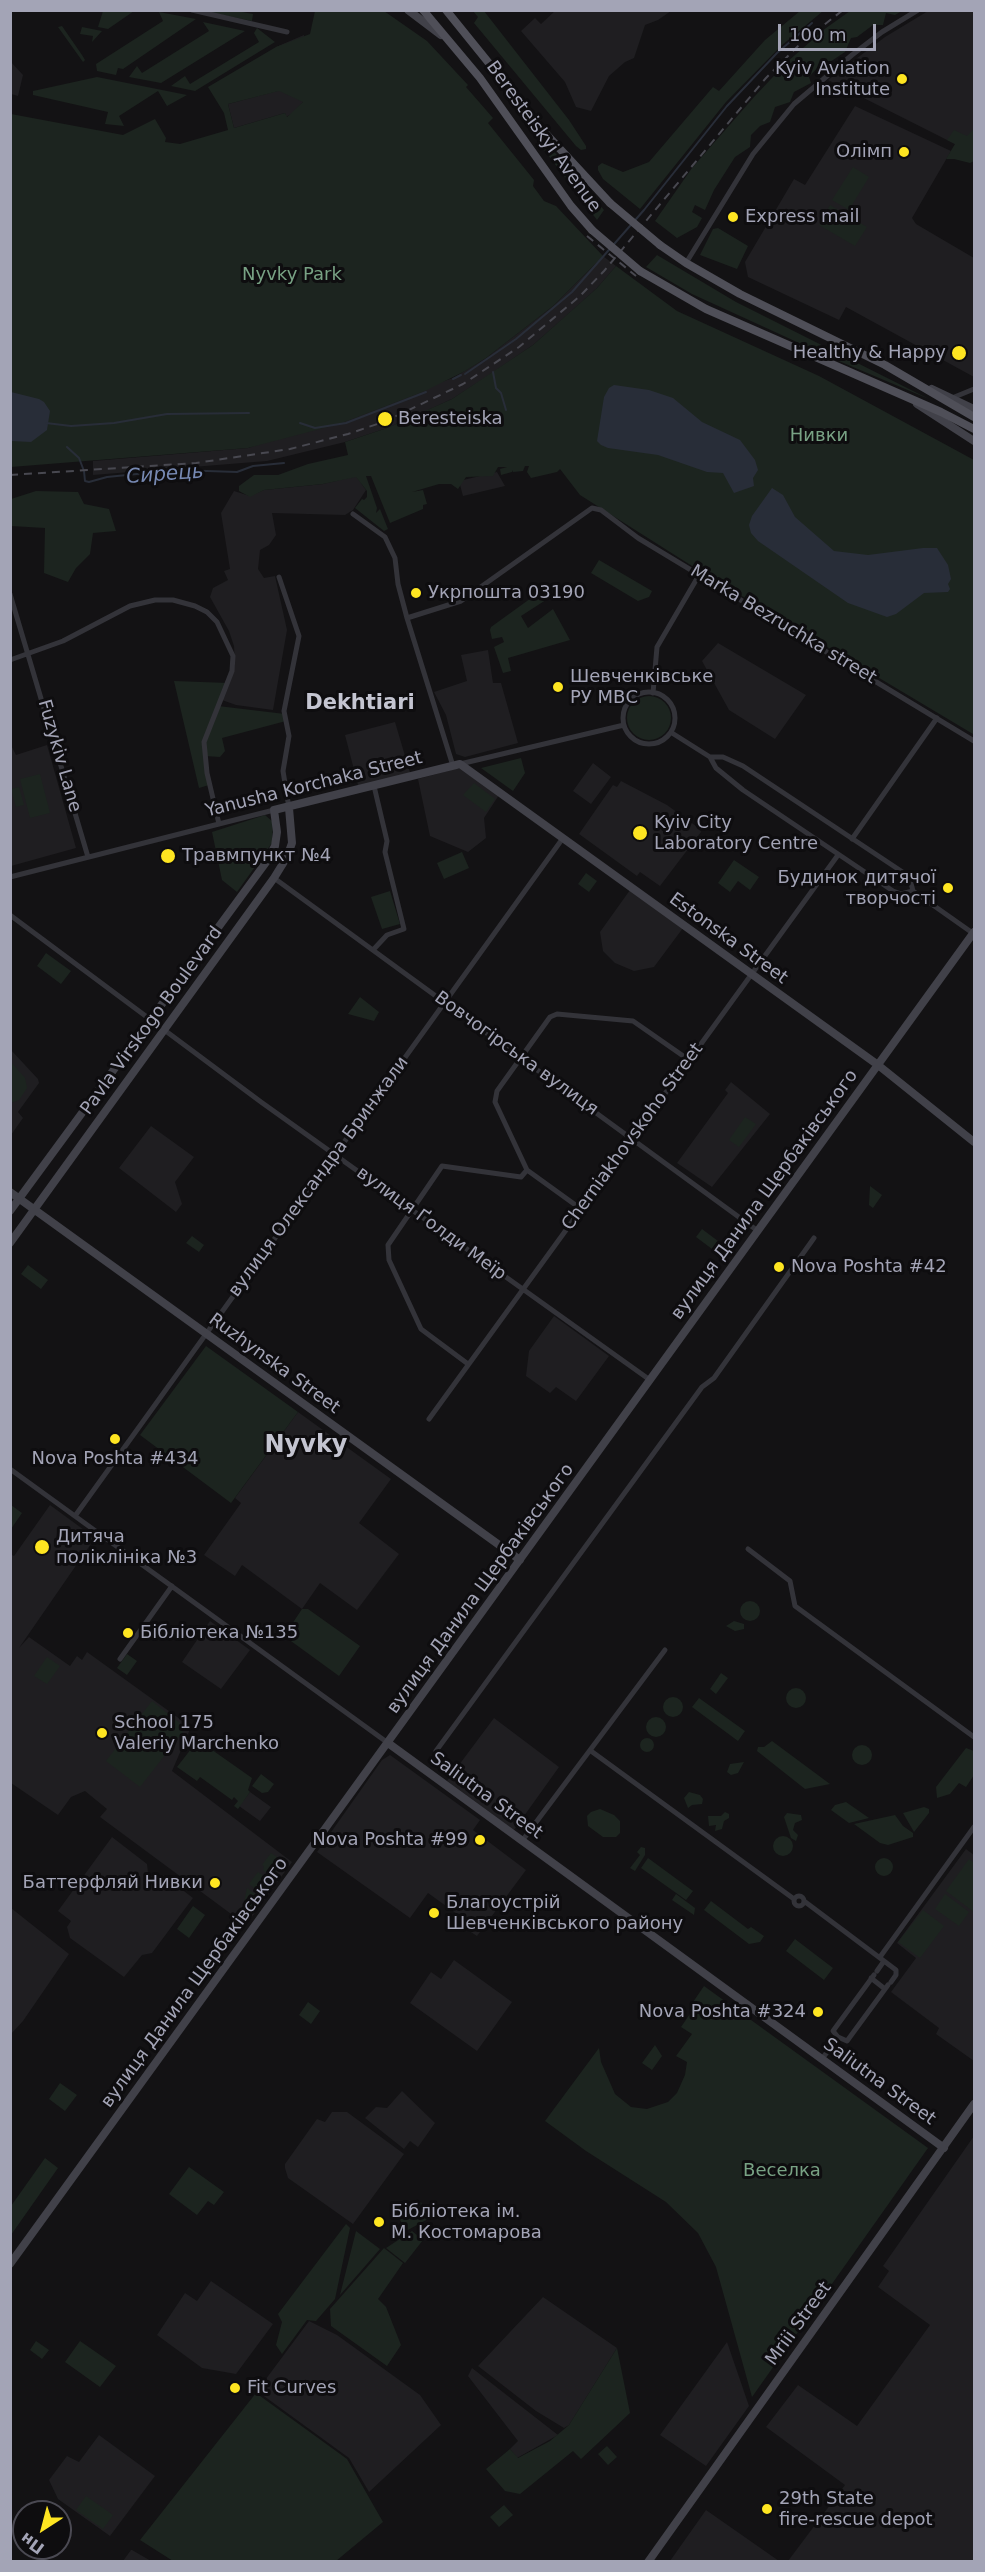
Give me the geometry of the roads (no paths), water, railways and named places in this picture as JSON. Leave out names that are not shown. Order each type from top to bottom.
[{"type":"main road","name":"Beresteiskyi Avenue","points":[[423,10],[480,78],[571,206],[592,230],[640,271],[706,309],[975,429]]},
{"type":"main road","name":"Beresteiskyi Avenue","points":[[446,10],[548,135],[610,203],[660,245],[740,294],[922,385],[975,417]]},
{"type":"street","points":[[192,10],[287,32]]},
{"type":"street","points":[[408,10],[450,42]]},
{"type":"street","points":[[686,263],[753,154],[794,104],[874,38],[918,10]]},
{"type":"street","name":"Beresteiskyi Avenue","points":[[922,385],[975,409]]},
{"type":"street","points":[[952,398],[975,389]]},
{"type":"street","name":"Beresteiskyi Avenue","points":[[906,397],[975,441]]},
{"type":"street","name":"Marka Bezruchka street","points":[[407,618],[461,601],[592,508],[601,510],[638,538],[975,741]]},
{"type":"street","points":[[353,514],[385,537],[395,558],[398,584],[407,618],[457,765]]},
{"type":"street","points":[[653,693],[657,647],[699,575]]},
{"type":"street","points":[[279,577],[299,636],[284,711],[289,736],[283,771],[290,808]]},
{"type":"street","name":"Fuzykiv Lane","points":[[10,594],[88,857]]},
{"type":"street","points":[[10,660],[63,640],[130,606],[147,602],[182,601],[207,612],[217,622],[233,656],[230,677],[204,742],[207,773],[219,824]]},
{"type":"street","points":[[653,693],[660,695],[672,705],[675,719],[672,733],[659,742],[645,744],[632,738],[624,725],[624,711],[631,700],[641,694],[653,693]]},
{"type":"street","points":[[852,839],[938,718]]},
{"type":"street","name":"Yanusha Korchaka Street","points":[[10,877],[624,725]]},
{"type":"street","points":[[672,733],[710,758],[716,768],[743,790],[838,855],[893,891],[901,894],[913,891]]},
{"type":"street","points":[[710,758],[723,757],[743,766],[904,873],[910,879],[913,891],[974,933]]},
{"type":"street","name":"Estonska Street","points":[[457,765],[563,838],[878,1065],[975,1142]]},
{"type":"street","points":[[373,950],[387,935],[404,929],[385,852],[387,841],[374,786]]},
{"type":"street","name":"Pavla Virskogo Boulevard","points":[[10,1243],[274,878],[287,857],[292,843],[290,808]]},
{"type":"street","name":"Pavla Virskogo Boulevard","points":[[10,1211],[267,861],[275,846],[277,832],[274,810]]},
{"type":"street","name":"вулиця Олександра Бринжали","points":[[75,1516],[563,838]]},
{"type":"street","name":"Cherniakhovskoho Street","points":[[429,1419],[838,855]]},
{"type":"street","name":"Вовчогірська вулиця","points":[[274,878],[758,1231]]},
{"type":"street","name":"вулиця Ґолди Меїр","points":[[10,915],[335,1155],[650,1380]]},
{"type":"street","name":"вулиця Данила Щербаківського","points":[[10,2264],[974,933]]},
{"type":"street","points":[[581,1209],[526,1170],[495,1102],[497,1091],[550,1017],[557,1014],[633,1021],[689,1060]]},
{"type":"street","points":[[468,1364],[421,1329],[389,1260],[388,1245],[442,1166],[521,1177],[526,1170]]},
{"type":"street","name":"Ruzhynska Street","points":[[10,1192],[520,1560]]},
{"type":"street","points":[[436,1751],[702,1387],[714,1378],[814,1238]]},
{"type":"street","name":"Saliutna Street","points":[[10,1469],[944,2148]]},
{"type":"street","points":[[748,1549],[790,1581],[795,1606],[975,1737]]},
{"type":"street","points":[[120,1659],[172,1586]]},
{"type":"street","points":[[522,1841],[575,1767],[580,1766],[665,1650]]},
{"type":"street","points":[[591,1751],[794,1899],[800,1897],[804,1902],[882,1959],[896,1970],[896,1975],[847,2041],[838,2037],[833,2031],[874,1975],[882,1959],[975,1827]]},
{"type":"street","points":[[874,1975],[888,1985]]},
{"type":"street","points":[[822,2060],[838,2037]]},
{"type":"street","name":"Mriii Street","points":[[648,2562],[975,2104]]},
{"type":"waterway","points":[[465,374],[516,339],[572,292],[644,210],[727,106],[777,53],[812,23]]},
{"type":"waterway","points":[[493,372],[496,388],[501,393],[506,410]]},
{"type":"waterway","points":[[453,379],[461,375]]},
{"type":"waterway","points":[[300,423],[315,428],[346,423],[426,392]]},
{"type":"waterway","points":[[46,423],[71,426],[114,423],[167,414],[249,413]]},
{"type":"waterway","name":"Сирець","points":[[67,447],[79,458],[85,481],[89,482],[107,477],[177,470],[237,472],[253,466],[284,463]]},
{"type":"railway","points":[[10,475],[196,463],[290,449],[348,434],[386,421],[463,384],[519,347],[580,296],[604,271],[766,78],[801,43],[843,10]]},
{"type":"railway","points":[[587,236],[636,276]]},
{"type":"place","name":"Kyiv Aviation Institute","points":[[902,79]]},
{"type":"place","name":"Олімп","points":[[904,152]]},
{"type":"place","name":"Express mail","points":[[733,217]]},
{"type":"place","name":"Healthy & Happy","points":[[959,353]]},
{"type":"place","name":"Beresteiska","points":[[385,419]]},
{"type":"place","name":"Укрпошта 03190","points":[[416,593]]},
{"type":"place","name":"Шевченківське РУ МВС","points":[[558,687]]},
{"type":"place","name":"Kyiv City Laboratory Centre","points":[[640,833]]},
{"type":"place","name":"Травмпункт №4","points":[[168,856]]},
{"type":"place","name":"Будинок дитячої творчості","points":[[948,888]]},
{"type":"place","name":"Nova Poshta #42","points":[[779,1267]]},
{"type":"place","name":"Nova Poshta #434","points":[[115,1439]]},
{"type":"place","name":"Дитяча поліклініка №3","points":[[42,1547]]},
{"type":"place","name":"Бібліотека №135","points":[[128,1633]]},
{"type":"place","name":"School 175 Valeriy Marchenko","points":[[102,1733]]},
{"type":"place","name":"Nova Poshta #99","points":[[480,1840]]},
{"type":"place","name":"Баттерфляй Нивки","points":[[215,1883]]},
{"type":"place","name":"Благоустрій Шевченківського району","points":[[434,1913]]},
{"type":"place","name":"Nova Poshta #324","points":[[818,2012]]},
{"type":"place","name":"Бібліотека ім. М. Костомарова","points":[[379,2222]]},
{"type":"place","name":"Fit Curves","points":[[235,2388]]},
{"type":"place","name":"29th State fire-rescue depot","points":[[767,2509]]},
{"type":"district","name":"Dekhtiari","points":[[360,704]]},
{"type":"district","name":"Nyvky","points":[[306,1446]]},
{"type":"park label","name":"Nyvky Park","points":[[292,275]]},
{"type":"park label","name":"Нивки","points":[[819,436]]},
{"type":"park label","name":"Веселка","points":[[782,2171]]}]
